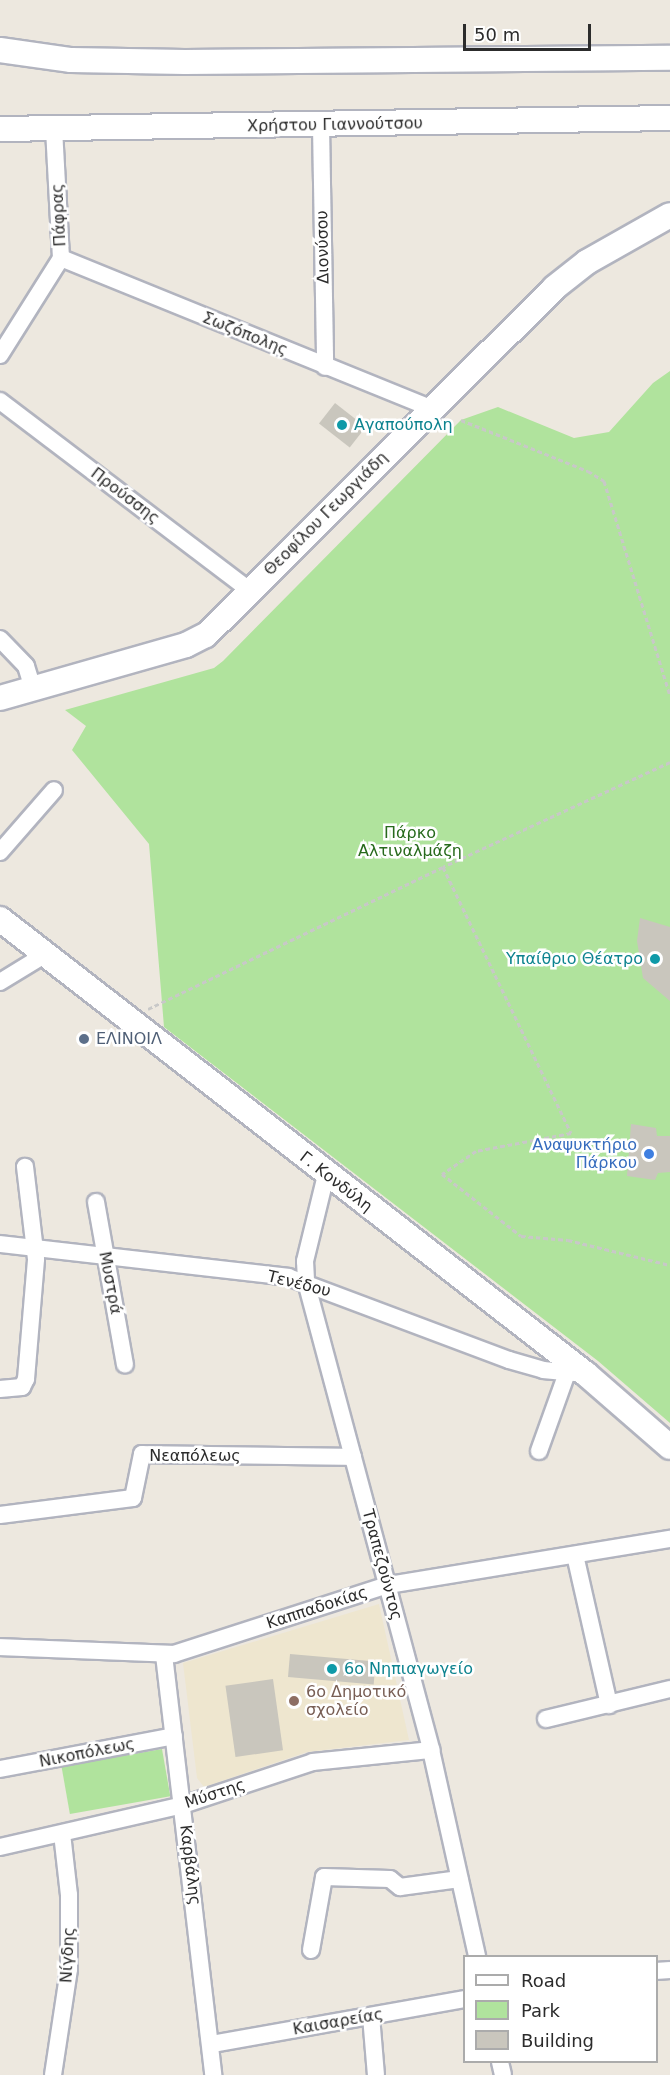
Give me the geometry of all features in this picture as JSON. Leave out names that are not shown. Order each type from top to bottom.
[{"type":"street","points":[[0,50],[71,60],[185,63],[670,58]]},
{"type":"street","name":"Χρήστου Γιαννούτσου","points":[[0,129],[321,126],[670,117]]},
{"type":"street","name":"Διονύσου","points":[[321,126],[325,367]]},
{"type":"street","name":"Πάφρας","points":[[0,355],[61,258],[54,129]]},
{"type":"street","name":"Θεοφίλου Γεωργιάδη","points":[[0,698],[195,642],[250,591],[431,408],[571,274],[670,215]]},
{"type":"street","name":"Σωζόπολης","points":[[61,258],[325,367],[431,408]]},
{"type":"street","name":"Προύσσης","points":[[0,401],[250,591]]},
{"type":"street","points":[[0,639],[26,666],[33,689]]},
{"type":"street","points":[[0,852],[54,790]]},
{"type":"street","name":"Γ. Κονδύλη","points":[[0,919],[670,1447]]},
{"type":"street","points":[[0,982],[44,955]]},
{"type":"street","points":[[0,1389],[22,1387],[36,1247],[25,1167]]},
{"type":"street","name":"Τραπεζούντος","points":[[326,1175],[305,1261],[306,1282],[431,1750],[477,1955]]},
{"type":"street","name":"Μυστρά","points":[[96,1202],[126,1364]]},
{"type":"street","name":"Τενέδου","points":[[0,1244],[105,1254],[306,1282],[509,1360],[577,1373]]},
{"type":"street","points":[[539,1452],[577,1373]]},
{"type":"street","name":"Νεαπόλεως","points":[[0,1515],[133,1498],[142,1454],[352,1457]]},
{"type":"street","name":"Καππαδοκίας","points":[[0,1647],[164,1655],[388,1585],[670,1539]]},
{"type":"street","points":[[575,1555],[609,1705]]},
{"type":"street","name":"Καρβάλης","points":[[164,1655],[212,2044],[213,2075]]},
{"type":"street","points":[[546,1719],[670,1689]]},
{"type":"street","name":"Νικοπόλεως","points":[[0,1769],[174,1736]]},
{"type":"street","name":"Μύστης","points":[[0,1847],[183,1805],[313,1762],[431,1750]]},
{"type":"street","name":"Νίγδης","points":[[53,2075],[69,1969],[69,1895],[62,1834]]},
{"type":"street","points":[[311,1950],[324,1877],[390,1879],[400,1887],[459,1879]]},
{"type":"street","name":"Καισαρείας","points":[[212,2044],[463,1999]]},
{"type":"street","points":[[370,2016],[376,2075]]},
{"type":"path","points":[[461,420],[588,471],[604,481],[670,695]]},
{"type":"path","points":[[126,1019],[443,867],[670,762]]},
{"type":"path","points":[[443,867],[571,1132],[476,1151],[442,1174],[521,1236],[568,1240],[670,1265]]},
{"type":"shaded area","name":"6ο Δημοτικό σχολείο","points":[[379,1604],[409,1740],[307,1752],[204,1787],[197,1778],[183,1663]]},
{"type":"green space","name":"Πάρκο Αλτιναλμάζη","points":[[670,371],[670,1423],[598,1361],[164,1027],[149,844],[72,750],[86,726],[65,710],[214,668],[461,420],[498,407],[574,438],[609,432],[653,383]]},
{"type":"green space","points":[[162,1749],[170,1796],[70,1814],[62,1767]]},
{"type":"building","name":"Αγαπούπολη","points":[[335,403],[366,427],[350,447],[319,423]]},
{"type":"building","name":"Υπαίθριο Θέατρο","points":[[640,918],[670,927],[670,1001],[643,978],[637,941]]},
{"type":"building","name":"Αναψυκτήριο Πάρκου","points":[[631,1124],[656,1128],[657,1136],[670,1136],[670,1172],[658,1173],[655,1180],[627,1176]]},
{"type":"building","name":"6ο Νηπιαγωγείο","points":[[290,1654],[376,1661],[374,1684],[288,1677]]},
{"type":"building","points":[[273,1679],[283,1750],[235,1757],[225,1686]]},
{"type":"place","name":"Αγαπούπολη","points":[[342,425]]},
{"type":"place","name":"Υπαίθριο Θέατρο","points":[[655,959]]},
{"type":"place","name":"ΕΛΙΝΟΙΛ","points":[[84,1039]]},
{"type":"place","name":"Αναψυκτήριο Πάρκου","points":[[649,1154]]},
{"type":"place","name":"6ο Νηπιαγωγείο","points":[[332,1669]]},
{"type":"place","name":"6ο Δημοτικό σχολείο","points":[[294,1701]]}]
